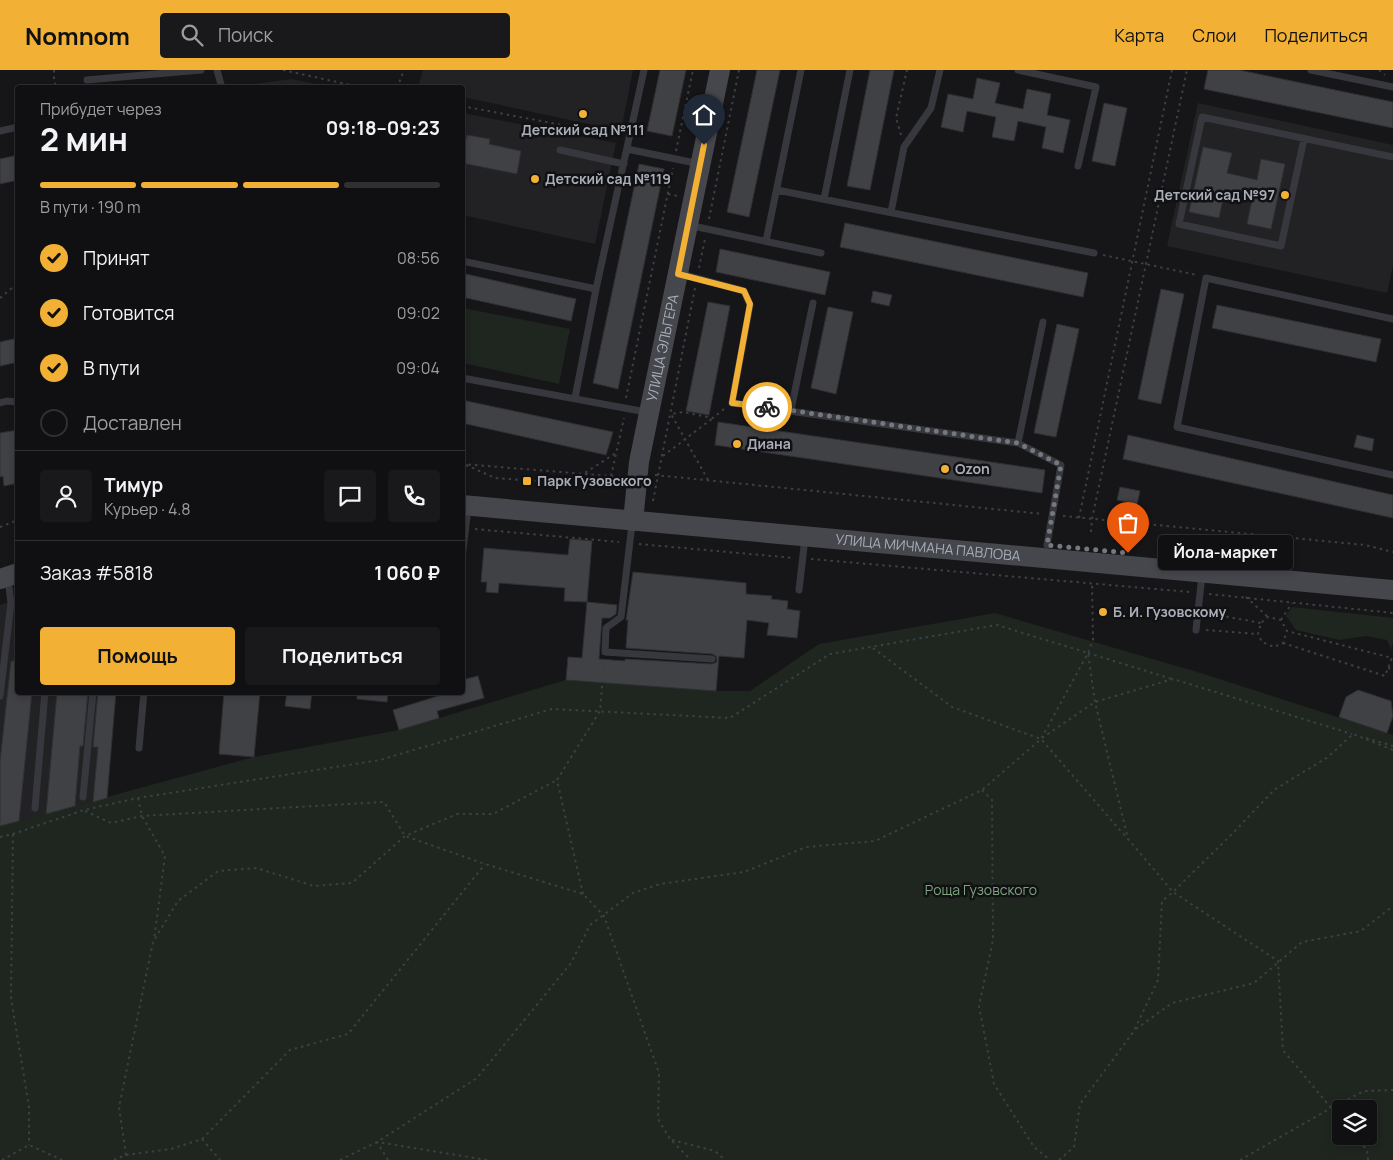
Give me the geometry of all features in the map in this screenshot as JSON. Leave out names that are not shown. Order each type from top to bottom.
[{"type":"main road","name":"УЛИЦА ЭЛЬГЕРА","points":[[633,514],[649,412],[678,274],[697,229],[700,164],[720,70]]},
{"type":"main road","name":"УЛИЦА МИЧМАНА ПАВЛОВА","points":[[465,499],[1203,566],[1393,590]]},
{"type":"main road","name":"УЛИЦА МИЧМАНА ПАВЛОВА","points":[[1203,566],[1393,577]]},
{"type":"lane","points":[[87,80],[201,70]]},
{"type":"lane","points":[[217,70],[221,85]]},
{"type":"lane","points":[[575,398],[596,289],[644,70]]},
{"type":"lane","points":[[766,241],[802,70]]},
{"type":"lane","points":[[824,199],[850,70]]},
{"type":"lane","points":[[891,212],[904,147],[931,108],[940,70]]},
{"type":"lane","points":[[1018,70],[1096,87],[1078,166]]},
{"type":"lane","points":[[1311,70],[1393,87]]},
{"type":"lane","points":[[1304,138],[1281,246],[1179,224],[1202,116],[1393,157]]},
{"type":"lane","points":[[0,131],[15,128]]},
{"type":"lane","points":[[627,149],[700,164]]},
{"type":"lane","points":[[560,150],[624,164]]},
{"type":"lane","points":[[776,190],[1094,253]]},
{"type":"lane","points":[[697,229],[821,252]]},
{"type":"lane","points":[[465,262],[596,289]]},
{"type":"lane","points":[[678,274],[744,291],[750,304],[732,403],[1018,443],[1061,465],[1046,551]]},
{"type":"lane","points":[[1393,319],[1206,278],[1177,427],[1393,475]]},
{"type":"lane","points":[[791,410],[813,303]]},
{"type":"lane","points":[[1018,443],[1043,322]]},
{"type":"lane","points":[[465,379],[649,412]]},
{"type":"lane","points":[[0,403],[15,402]]},
{"type":"lane","points":[[633,514],[621,617],[606,628],[605,652],[712,659]]},
{"type":"lane","points":[[799,590],[806,530]]},
{"type":"lane","points":[[1196,630],[1203,566]]},
{"type":"lane","points":[[0,696],[11,603],[8,571]]},
{"type":"lane","points":[[34,808],[45,695]]},
{"type":"lane","points":[[83,797],[93,695]]},
{"type":"lane","points":[[139,748],[144,695]]},
{"type":"path","points":[[54,70],[56,85]]},
{"type":"path","points":[[283,70],[351,85]]},
{"type":"path","points":[[398,85],[404,70]]},
{"type":"path","points":[[676,154],[693,70]]},
{"type":"path","points":[[709,221],[739,70]]},
{"type":"path","points":[[904,147],[896,118],[906,70]]},
{"type":"path","points":[[1079,518],[1172,70]]},
{"type":"path","points":[[1092,532],[1092,519],[1187,70]]},
{"type":"path","points":[[465,107],[629,138]]},
{"type":"path","points":[[624,404],[674,164]]},
{"type":"path","points":[[697,229],[698,273]]},
{"type":"path","points":[[1094,253],[1206,278]]},
{"type":"path","points":[[653,501],[696,283]]},
{"type":"path","points":[[0,298],[15,286]]},
{"type":"path","points":[[662,458],[732,403]]},
{"type":"path","points":[[671,414],[684,412],[712,418]]},
{"type":"path","points":[[611,476],[624,414]]},
{"type":"path","points":[[671,414],[709,481]]},
{"type":"path","points":[[465,465],[496,478],[549,482],[582,474],[616,453]]},
{"type":"path","points":[[465,464],[630,477]]},
{"type":"path","points":[[658,475],[1046,514]]},
{"type":"path","points":[[1056,515],[1133,524],[1365,545],[1393,552]]},
{"type":"path","points":[[0,527],[15,521]]},
{"type":"path","points":[[1130,544],[1133,524]]},
{"type":"path","points":[[470,528],[626,543]]},
{"type":"path","points":[[636,544],[799,558]]},
{"type":"path","points":[[808,559],[1194,592]]},
{"type":"path","points":[[1041,739],[1088,653],[1093,640],[1092,583]]},
{"type":"path","points":[[1204,593],[1393,613]]},
{"type":"path","points":[[1246,597],[1268,617],[1281,620],[1288,631],[1392,658]]},
{"type":"path","points":[[1281,620],[1292,602]]},
{"type":"path","points":[[1198,611],[1261,623]]},
{"type":"path","points":[[1268,617],[1261,623],[1258,634],[1262,642],[1274,646],[1283,643],[1384,676],[1393,654]]},
{"type":"path","points":[[0,837],[84,810],[138,798],[380,760],[552,709],[730,718],[830,654],[997,625],[1393,746]]},
{"type":"path","points":[[1196,630],[1258,634]]},
{"type":"path","points":[[1283,643],[1288,631]]},
{"type":"path","points":[[873,647],[952,707],[1041,739],[1173,892],[1278,961]]},
{"type":"path","points":[[153,942],[178,901],[218,871],[256,868],[314,886],[352,883],[405,836],[457,814],[493,814],[556,780],[600,711],[605,652]]},
{"type":"path","points":[[1088,653],[1095,702],[1128,838]]},
{"type":"path","points":[[1388,668],[1393,669]]},
{"type":"path","points":[[340,1160],[377,1142],[478,1078],[571,963],[590,925],[632,893],[660,884],[744,872],[806,847],[875,841],[982,790],[1041,739],[1095,702],[1173,679]]},
{"type":"path","points":[[1353,734],[1393,750]]},
{"type":"path","points":[[1059,1160],[1074,1147],[1080,1104],[1134,1031],[1158,980],[1162,901],[1274,790],[1328,757],[1353,734]]},
{"type":"path","points":[[556,780],[583,894]]},
{"type":"path","points":[[982,790],[992,800],[993,940],[979,1006],[994,1084],[1034,1148],[1050,1160]]},
{"type":"path","points":[[126,1155],[119,1107],[153,942],[165,856],[142,816],[138,798]]},
{"type":"path","points":[[84,810],[111,823],[142,816],[384,802],[405,836],[485,864],[583,894],[604,916],[658,1073],[658,1120],[670,1139],[691,1160]]},
{"type":"path","points":[[13,834],[10,998],[29,1107],[30,1145]]},
{"type":"path","points":[[114,1160],[126,1155],[171,1149],[202,1138],[290,1050],[348,1034],[485,864]]},
{"type":"path","points":[[1134,1031],[1172,1004],[1254,983],[1302,942],[1361,931],[1393,906]]},
{"type":"path","points":[[1278,961],[1283,1050],[1331,1108]]},
{"type":"path","points":[[1240,1160],[1364,1091],[1393,1090]]},
{"type":"path","points":[[202,1138],[220,1160]]},
{"type":"path","points":[[670,1139],[715,1151],[725,1160]]},
{"type":"path","points":[[377,1142],[388,1160]]},
{"type":"path","points":[[377,1142],[487,1160]]},
{"type":"path","points":[[2,1160],[30,1145]]},
{"type":"path","points":[[30,1145],[62,1160]]},
{"type":"path","points":[[1363,1145],[1367,1150],[1368,1160]]},
{"type":"shaded area","name":"Детский сад №111","points":[[423,70],[633,70],[621,131],[465,97],[465,85],[419,85]]},
{"type":"shaded area","points":[[291,79],[321,85],[246,85]]},
{"type":"shaded area","name":"Детский сад №97","points":[[1198,103],[1393,145],[1393,265],[1387,293],[1167,246]]},
{"type":"shaded area","name":"Детский сад №119","points":[[465,113],[616,143],[595,244],[465,215]]},
{"type":"shaded area","points":[[15,600],[15,695],[116,695],[107,798],[0,826],[0,605]]},
{"type":"green space","points":[[465,308],[570,329],[559,384],[465,363]]},
{"type":"green space","points":[[1292,607],[1393,618],[1393,643],[1391,649],[1387,640],[1366,636],[1339,640],[1296,630],[1286,616]]},
{"type":"green space","name":"Роща Гузовского","points":[[995,613],[1204,674],[1393,735],[1393,1160],[0,1160],[0,826],[254,757],[399,730],[566,680],[716,691],[750,691],[819,644]]},
{"type":"building","points":[[660,70],[686,70],[672,136],[647,131]]},
{"type":"building","points":[[757,70],[780,70],[749,217],[727,212]]},
{"type":"building","points":[[870,70],[894,70],[870,190],[847,186]]},
{"type":"building","points":[[1208,70],[1239,70],[1393,102],[1393,128],[1204,89]]},
{"type":"building","points":[[977,78],[1000,83],[995,103],[1023,109],[1027,89],[1051,94],[1047,115],[1070,120],[1063,153],[1042,148],[1046,127],[1018,121],[1014,141],[992,137],[996,117],[967,111],[963,132],[941,127],[948,94],[973,99]]},
{"type":"building","points":[[1104,103],[1127,108],[1115,166],[1092,161]]},
{"type":"building","points":[[467,135],[490,139],[489,144],[521,151],[517,174],[465,164]]},
{"type":"building","points":[[1203,147],[1232,153],[1227,173],[1257,180],[1261,159],[1285,164],[1271,229],[1247,224],[1253,195],[1225,189],[1219,218],[1189,212]]},
{"type":"building","points":[[15,156],[15,181],[0,184],[0,159]]},
{"type":"building","points":[[639,164],[664,169],[618,389],[593,383]]},
{"type":"building","points":[[845,223],[1088,273],[1083,297],[840,247]]},
{"type":"building","points":[[720,249],[830,272],[825,295],[716,272]]},
{"type":"building","points":[[466,274],[576,299],[571,321],[465,298]]},
{"type":"building","points":[[1161,289],[1184,294],[1161,404],[1138,399]]},
{"type":"building","points":[[873,291],[892,295],[889,306],[871,302]]},
{"type":"building","points":[[708,302],[730,306],[709,415],[686,411]]},
{"type":"building","points":[[1217,305],[1381,339],[1376,362],[1212,328]]},
{"type":"building","points":[[828,307],[853,312],[836,394],[811,388]]},
{"type":"building","points":[[1057,324],[1079,329],[1056,437],[1034,433]]},
{"type":"building","points":[[15,339],[15,363],[0,366],[0,342]]},
{"type":"building","points":[[465,401],[613,432],[606,455],[465,424]]},
{"type":"building","points":[[718,422],[1045,470],[1042,493],[715,445]]},
{"type":"building","points":[[15,430],[15,484],[4,486],[3,476],[0,477],[0,433]]},
{"type":"building","points":[[1128,435],[1393,495],[1393,518],[1123,459]]},
{"type":"building","points":[[1357,435],[1374,439],[1372,451],[1354,447]]},
{"type":"building","points":[[1120,487],[1140,491],[1137,504],[1117,500]]},
{"type":"building","points":[[570,539],[592,541],[587,602],[564,601],[565,588],[499,583],[498,593],[486,592],[487,582],[481,582],[484,548],[568,555]]},
{"type":"building","points":[[633,572],[746,583],[746,594],[772,596],[771,599],[788,601],[787,609],[800,611],[797,638],[767,635],[769,623],[747,620],[744,658],[719,656],[716,691],[566,680],[568,657],[582,658],[587,602],[617,605],[616,614],[610,618],[602,618],[599,659],[712,664],[717,662],[716,656],[712,654],[626,648],[628,620],[626,620]]},
{"type":"building","points":[[11,661],[15,661],[15,695],[32,695],[19,821],[0,826],[0,761]]},
{"type":"building","points":[[478,676],[484,698],[437,711],[439,718],[399,730],[393,710],[441,695],[465,695],[465,679]]},
{"type":"building","points":[[1358,690],[1391,701],[1393,716],[1387,733],[1339,717],[1346,697]]},
{"type":"building","points":[[57,695],[88,695],[83,746],[80,746],[75,806],[46,814]]},
{"type":"building","points":[[98,695],[116,695],[107,798],[93,802],[98,747],[93,747]]},
{"type":"building","points":[[224,695],[260,695],[254,757],[219,754]]},
{"type":"building","points":[[287,695],[312,695],[310,709],[285,706]]},
{"type":"building","points":[[357,695],[388,695],[387,702],[357,699]]},
{"type":"way so far","points":[[767,407],[1018,443],[1061,465],[1047,545],[1128,553]]},
{"type":"place","name":"Детский сад №111","points":[[583,114]]},
{"type":"place","name":"Детский сад №119","points":[[535,179]]},
{"type":"place","name":"Детский сад №97","points":[[1285,195]]},
{"type":"place","name":"Диана","points":[[737,444]]},
{"type":"place","name":"Ozon","points":[[945,469]]},
{"type":"place","name":"Парк Гузовского","points":[[527,481]]},
{"type":"place","name":"Йола-маркет","points":[[1128,553]]},
{"type":"place","name":"Б. И. Гузовскому","points":[[1103,612]]},
{"type":"route","points":[[704,145],[678,274],[697,277],[744,291],[750,304],[732,403],[767,407]]}]
